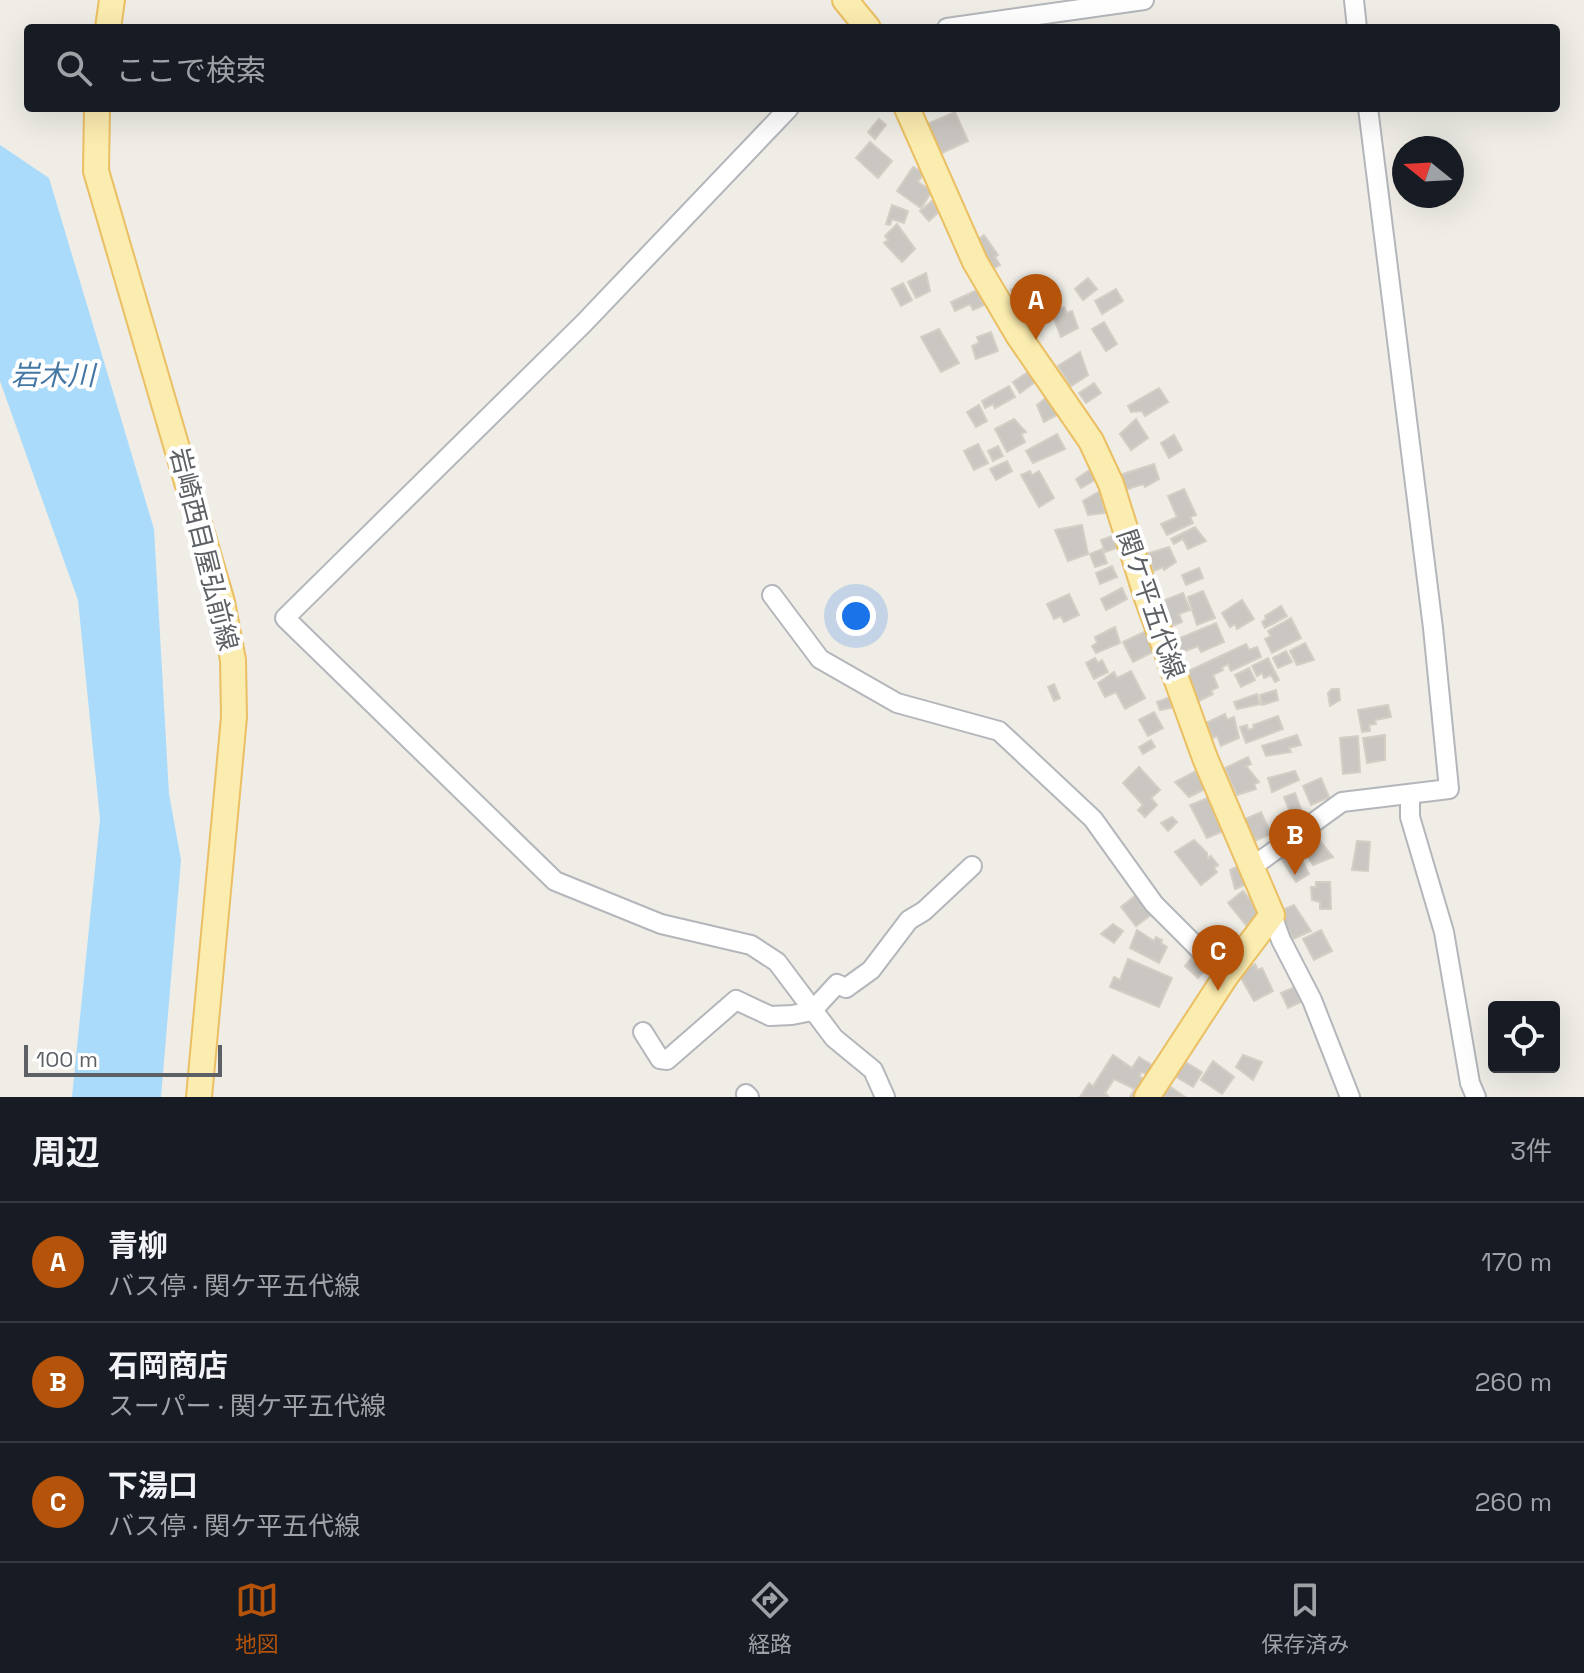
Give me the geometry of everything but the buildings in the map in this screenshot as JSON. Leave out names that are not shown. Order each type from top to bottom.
[{"type":"main road","points":[[109,24],[112,0]]},
{"type":"main road","points":[[845,0],[865,24]]},
{"type":"main road","name":"岩崎西目屋弘前線","points":[[97,112],[96,171],[212,564],[233,660],[234,717],[199,1097]]},
{"type":"main road","name":"関ケ平五代線","points":[[909,112],[975,262],[1018,335],[1091,441],[1111,484],[1147,598],[1194,729],[1272,915]]},
{"type":"main road","points":[[1147,1097],[1226,976],[1272,915]]},
{"type":"street","points":[[975,24],[1144,0]]},
{"type":"street","points":[[1354,0],[1357,24]]},
{"type":"street","points":[[785,112],[584,323],[285,618],[555,881],[661,924],[751,945],[777,962],[834,1038],[873,1070],[885,1097]]},
{"type":"street","points":[[1252,867],[1342,802],[1449,789],[1433,628],[1368,112]]},
{"type":"street","points":[[772,595],[820,659],[897,703],[999,731],[1093,819],[1154,904],[1226,976]]},
{"type":"street","points":[[1410,795],[1410,817],[1444,932],[1470,1083],[1476,1097]]},
{"type":"street","points":[[643,1032],[660,1059],[667,1060],[736,1000],[770,1016],[812,1011],[837,984],[846,988],[871,970],[909,920],[924,911],[972,866]]},
{"type":"street","points":[[1272,915],[1281,940],[1312,1000],[1350,1097]]},
{"type":"water","name":"岩木川","points":[[0,145],[49,178],[154,529],[169,794],[181,860],[161,1097],[72,1097],[100,819],[78,600],[0,381]]},
{"type":"place","name":"青柳","points":[[1036,340]]},
{"type":"place","name":"石岡商店","points":[[1295,875]]},
{"type":"place","name":"下湯口","points":[[1218,991]]}]
